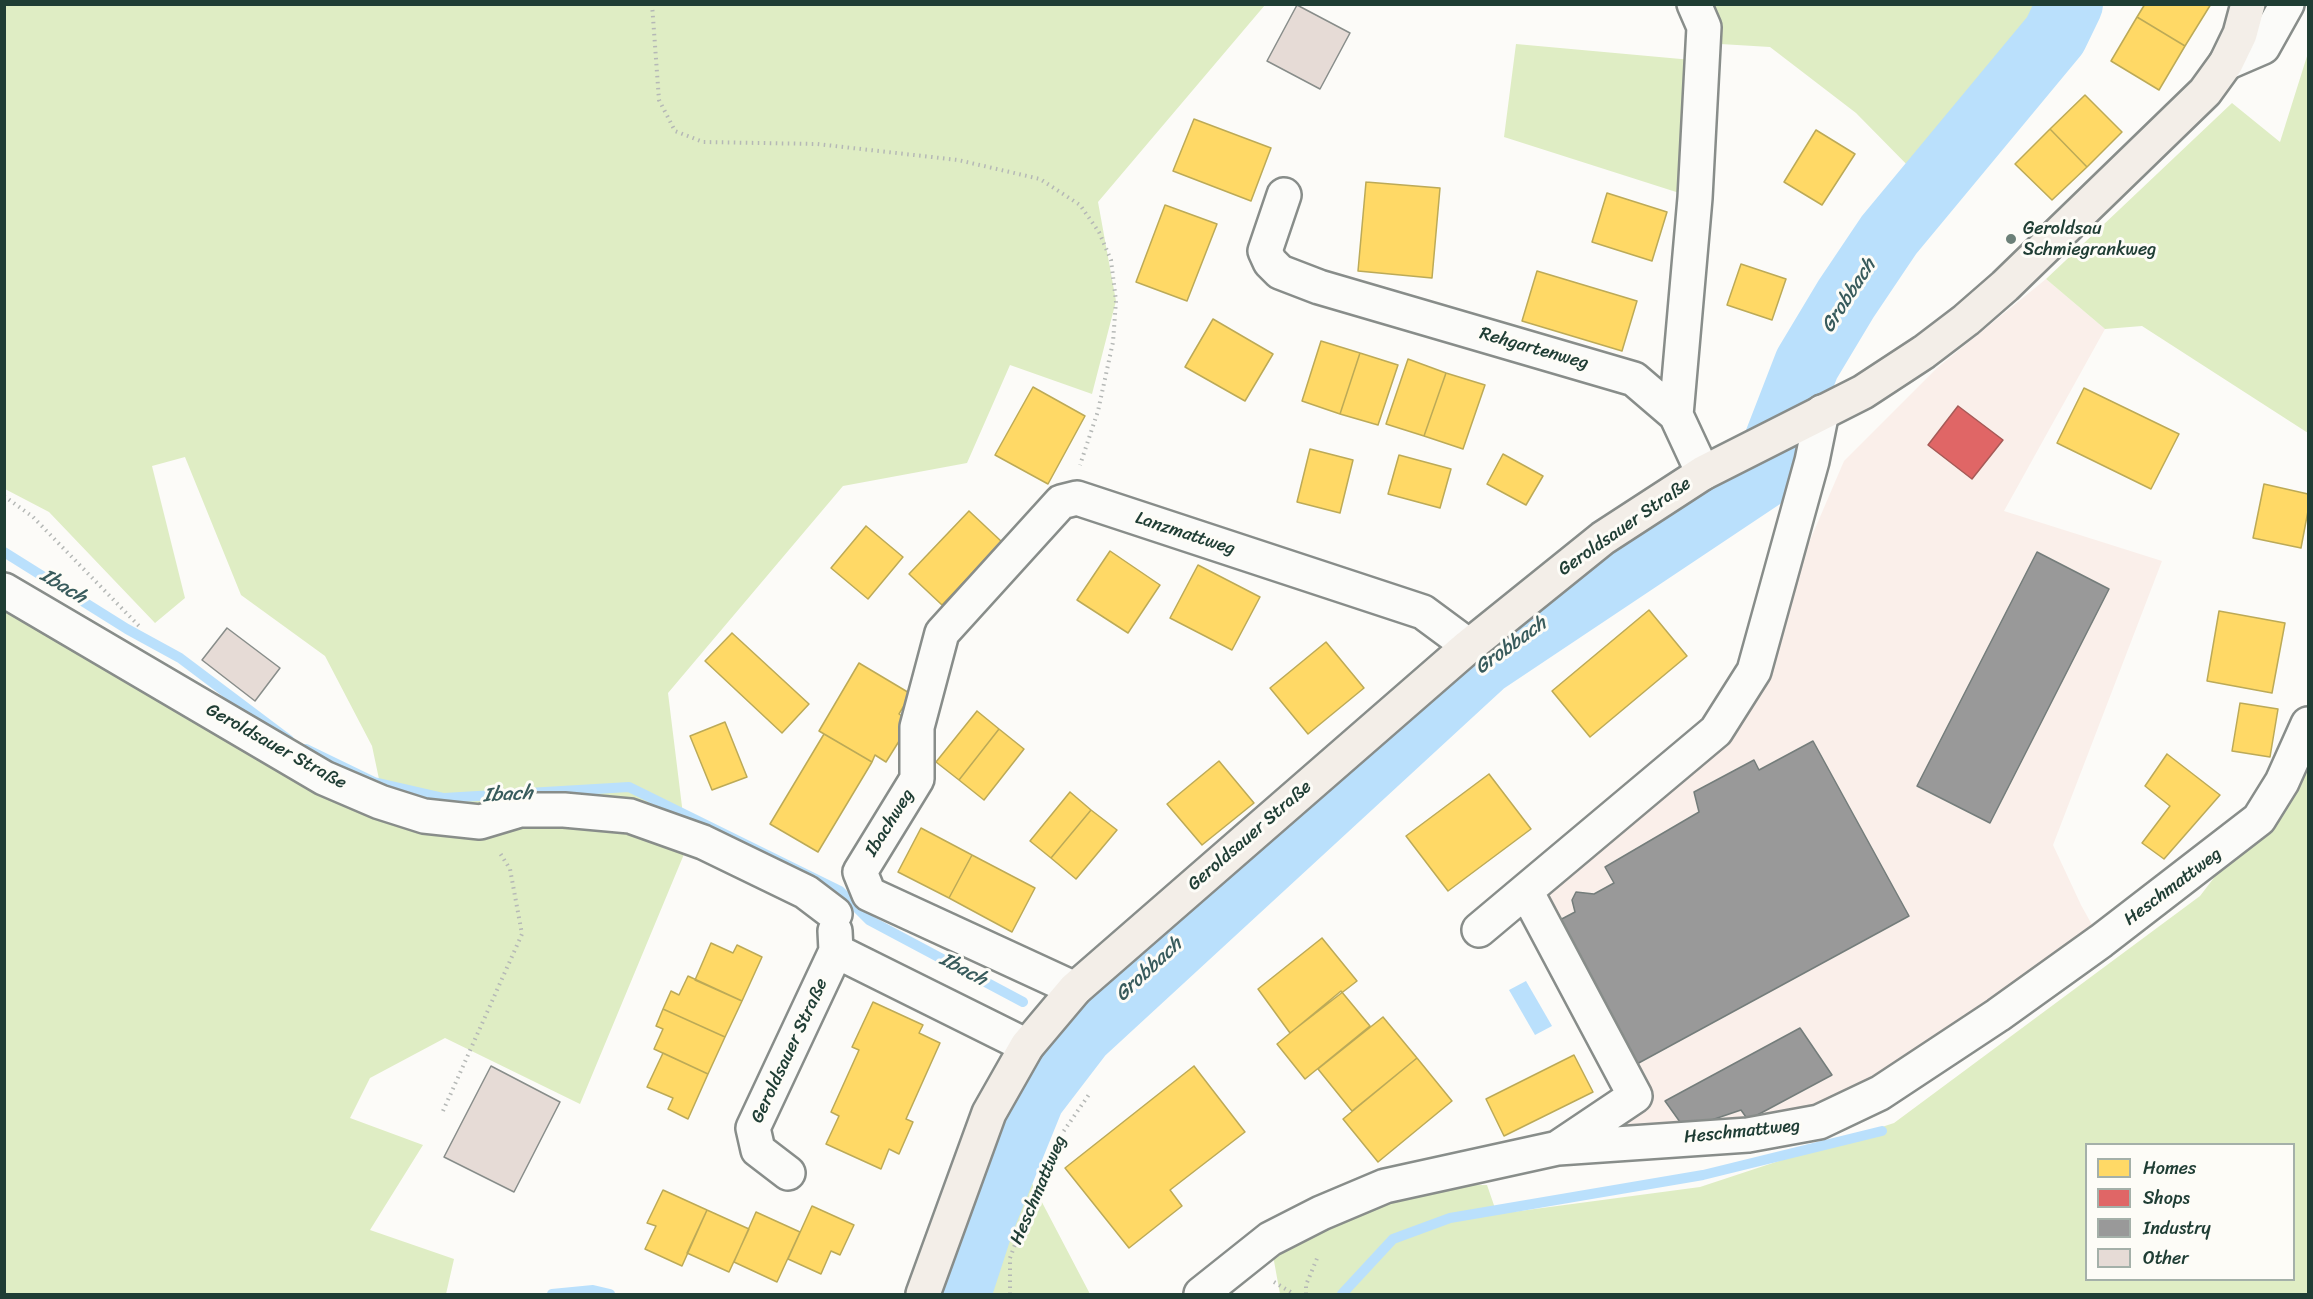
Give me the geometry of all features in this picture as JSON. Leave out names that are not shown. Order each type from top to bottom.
[{"type":"main road","name":"Geroldsauer Straße","points":[[923,1294],[989,1113],[1027,1046],[1075,989],[1469,646],[1603,538],[1714,467],[1863,392],[1924,352],[2005,286],[2172,128],[2205,92],[2226,63],[2240,34],[2248,4]]},
{"type":"street","points":[[1676,415],[1696,187],[1704,27],[1694,4]]},
{"type":"street","points":[[2226,63],[2263,47],[2287,4]]},
{"type":"street","name":"Rehgartenweg","points":[[1284,195],[1265,251],[1270,262],[1280,272],[1319,287],[1634,379],[1676,415],[1714,467]]},
{"type":"street","points":[[1479,930],[1716,731],[1754,671],[1812,461],[1822,412]]},
{"type":"street","name":"Ibachweg","points":[[852,903],[860,872],[917,779],[916,727],[942,633],[1061,502],[1077,498]]},
{"type":"street","name":"Lanzmattweg","points":[[1077,498],[1423,612],[1469,646]]},
{"type":"street","name":"Geroldsauer Straße","points":[[4,590],[324,778],[380,801],[424,816],[480,822],[520,810],[564,810],[630,816],[704,842],[806,892],[852,903],[836,951],[753,1128],[758,1150],[788,1173]]},
{"type":"street","name":"Heschmattweg","points":[[1201,1294],[1270,1239],[1321,1213],[1384,1186],[1558,1148],[1760,1133],[1819,1122],[1880,1093],[1998,1015],[2101,941],[2259,819],[2282,782],[2308,724]]},
{"type":"street","points":[[1526,891],[1635,1096],[1558,1148]]},
{"type":"street","points":[[852,903],[1075,989]]},
{"type":"street","points":[[836,951],[1027,1046]]},
{"type":"path","points":[[652,4],[659,100],[675,131],[704,142],[816,144],[958,160],[1040,179],[1080,205],[1099,232],[1111,260],[1116,301],[1113,342],[1098,411],[1078,471],[1077,498]]},
{"type":"path","points":[[4,496],[33,517],[133,616]]},
{"type":"path","points":[[443,1111],[522,934],[510,869],[480,822]]},
{"type":"path","name":"Heschmattweg","points":[[1010,1294],[1010,1258],[1034,1193],[1059,1138],[1090,1093]]},
{"type":"shaded area","points":[[2046,279],[2105,329],[2004,511],[2162,561],[2053,845],[2101,941],[1819,1122],[1558,1148],[1634,1096],[1526,891],[1716,731],[1754,671],[1844,461],[1937,368]]},
{"type":"green space","points":[[5,5],[1265,5],[1098,202],[1116,301],[1092,394],[1010,365],[967,463],[843,486],[668,693],[687,847],[580,1104],[445,1038],[370,1078],[350,1118],[423,1145],[370,1230],[454,1259],[446,1294],[5,1294],[4,570],[136,652],[324,778],[479,821],[379,779],[372,746],[325,656],[241,595],[185,457],[152,466],[185,598],[155,623],[49,512],[5,489]]},
{"type":"green space","points":[[1707,5],[2058,5],[2052,22],[1922,180],[1856,113],[1770,47],[1704,43]]},
{"type":"green space","points":[[1516,44],[1703,61],[1695,198],[1504,137]]},
{"type":"green space","points":[[2308,53],[2308,433],[2142,326],[2105,329],[2046,279],[2232,103],[2280,142]]},
{"type":"green space","points":[[2308,745],[2308,1294],[1280,1294],[1270,1239],[1385,1186],[1487,1185],[1497,1214],[1700,1187],[1894,1123],[2200,896],[2259,819]]},
{"type":"green space","points":[[1001,1124],[1090,1294],[940,1294]]},
{"type":"water","points":[[1526,981],[1552,1026],[1535,1035],[1509,990]]},
{"type":"building: Homes","points":[[2145,4],[2211,4],[2185,46],[2137,17]]},
{"type":"building: Homes","points":[[2137,17],[2185,46],[2159,90],[2111,61]]},
{"type":"building: Homes","points":[[2085,95],[2122,132],[2087,167],[2050,129]]},
{"type":"building: Homes","points":[[1194,119],[1271,148],[1251,201],[1173,171]]},
{"type":"building: Homes","points":[[2050,129],[2087,167],[2052,200],[2015,164]]},
{"type":"building: Homes","points":[[1816,130],[1855,154],[1822,205],[1784,182]]},
{"type":"building: Homes","points":[[1366,182],[1440,188],[1432,278],[1358,271]]},
{"type":"building: Homes","points":[[1607,193],[1667,212],[1652,261],[1592,242]]},
{"type":"building: Homes","points":[[1165,205],[1217,224],[1187,301],[1136,282]]},
{"type":"building: Homes","points":[[1741,264],[1786,279],[1772,320],[1727,305]]},
{"type":"building: Homes","points":[[1537,271],[1637,301],[1622,351],[1522,321]]},
{"type":"building: Homes","points":[[1213,319],[1273,354],[1245,401],[1185,367]]},
{"type":"building: Homes","points":[[1321,341],[1360,353],[1340,414],[1302,401]]},
{"type":"building: Homes","points":[[1360,353],[1398,365],[1378,425],[1340,414]]},
{"type":"building: Homes","points":[[1408,359],[1446,373],[1424,436],[1386,424]]},
{"type":"building: Homes","points":[[1446,373],[1485,385],[1463,449],[1424,436]]},
{"type":"building: Homes","points":[[1033,387],[1085,416],[1048,484],[995,455]]},
{"type":"building: Homes","points":[[2084,388],[2179,434],[2151,489],[2057,443]]},
{"type":"building: Homes","points":[[1310,449],[1353,460],[1340,513],[1297,502]]},
{"type":"building: Homes","points":[[1503,454],[1543,476],[1526,505],[1487,484]]},
{"type":"building: Homes","points":[[1399,455],[1451,469],[1440,508],[1388,494]]},
{"type":"building: Homes","points":[[2264,484],[2308,494],[2308,511],[2301,548],[2253,538]]},
{"type":"building: Homes","points":[[969,511],[1002,542],[942,605],[909,574]]},
{"type":"building: Homes","points":[[866,526],[903,557],[868,599],[831,568]]},
{"type":"building: Homes","points":[[1110,551],[1160,585],[1128,633],[1077,600]]},
{"type":"building: Homes","points":[[1198,565],[1260,597],[1232,650],[1170,618]]},
{"type":"building: Homes","points":[[1649,610],[1687,656],[1590,737],[1552,691]]},
{"type":"building: Homes","points":[[2219,611],[2285,623],[2272,693],[2207,681]]},
{"type":"building: Homes","points":[[732,633],[809,704],[782,733],[705,661]]},
{"type":"building: Homes","points":[[1326,642],[1364,688],[1308,734],[1270,688]]},
{"type":"building: Homes","points":[[859,663],[911,694],[899,714],[911,722],[886,762],[875,755],[872,762],[819,731]]},
{"type":"building: Homes","points":[[2240,703],[2278,709],[2270,757],[2232,751]]},
{"type":"building: Homes","points":[[977,711],[999,729],[959,780],[936,762]]},
{"type":"building: Homes","points":[[725,722],[747,777],[712,790],[690,736]]},
{"type":"building: Homes","points":[[999,729],[1024,749],[984,800],[959,780]]},
{"type":"building: Homes","points":[[824,734],[872,762],[818,852],[770,824]]},
{"type":"building: Homes","points":[[2167,754],[2220,795],[2164,859],[2142,843],[2170,806],[2145,786]]},
{"type":"building: Homes","points":[[1219,761],[1254,803],[1202,845],[1167,804]]},
{"type":"building: Homes","points":[[1489,774],[1531,829],[1448,891],[1406,836]]},
{"type":"building: Homes","points":[[1070,792],[1091,810],[1051,858],[1030,841]]},
{"type":"building: Homes","points":[[1091,810],[1117,830],[1076,879],[1051,858]]},
{"type":"building: Homes","points":[[921,828],[972,855],[949,898],[898,872]]},
{"type":"building: Homes","points":[[972,855],[1035,888],[1012,932],[949,898]]},
{"type":"building: Homes","points":[[1322,938],[1357,981],[1290,1033],[1258,989]]},
{"type":"building: Homes","points":[[711,943],[733,953],[737,945],[762,957],[742,1001],[695,980]]},
{"type":"building: Homes","points":[[688,976],[742,1001],[725,1037],[663,1009],[671,991],[679,995]]},
{"type":"building: Homes","points":[[1341,991],[1370,1026],[1305,1079],[1277,1044]]},
{"type":"building: Homes","points":[[873,1002],[923,1025],[919,1033],[940,1043],[906,1119],[913,1122],[899,1154],[889,1149],[881,1169],[826,1144],[839,1116],[831,1112],[859,1050],[852,1047]]},
{"type":"building: Homes","points":[[663,1009],[725,1037],[708,1074],[654,1049],[663,1029],[656,1026]]},
{"type":"building: Homes","points":[[1383,1017],[1417,1058],[1352,1111],[1318,1069]]},
{"type":"building: Homes","points":[[663,1053],[708,1074],[688,1119],[668,1109],[673,1098],[647,1087]]},
{"type":"building: Homes","points":[[1574,1055],[1593,1092],[1504,1136],[1486,1099]]},
{"type":"building: Homes","points":[[1417,1058],[1452,1101],[1378,1162],[1343,1119]]},
{"type":"building: Homes","points":[[1194,1066],[1245,1132],[1170,1190],[1182,1206],[1129,1248],[1065,1168]]},
{"type":"building: Homes","points":[[663,1190],[707,1210],[682,1266],[645,1249],[656,1226],[647,1223]]},
{"type":"building: Homes","points":[[812,1206],[854,1225],[840,1255],[831,1251],[821,1274],[788,1259]]},
{"type":"building: Homes","points":[[707,1210],[749,1229],[729,1272],[687,1253]]},
{"type":"building: Homes","points":[[756,1212],[800,1232],[777,1282],[734,1262]]},
{"type":"building: Shops","points":[[1958,406],[2003,440],[1972,479],[1928,445]]},
{"type":"building: Industry","points":[[2037,552],[2109,589],[1990,823],[1917,786]]},
{"type":"building: Industry","points":[[1813,741],[1909,916],[1635,1065],[1556,922],[1575,912],[1572,900],[1576,892],[1594,894],[1614,883],[1605,867],[1699,812],[1694,792],[1754,760],[1759,770]]},
{"type":"building: Industry","points":[[1800,1028],[1832,1075],[1748,1120],[1741,1110],[1685,1129],[1665,1101]]},
{"type":"building: Other","points":[[1297,5],[1350,33],[1320,89],[1267,61]]},
{"type":"building: Other","points":[[227,628],[280,668],[255,701],[202,660]]},
{"type":"building: Other","points":[[491,1066],[560,1102],[514,1192],[444,1157]]},
{"type":"waterway","name":"Grobbach","points":[[958,1294],[982,1220],[1032,1097],[1081,1033],[1484,662],[1764,475],[1807,364],[1846,299],[1889,235],[2055,35],[2070,4]]},
{"type":"waterway","name":"Ibach","points":[[4,552],[127,629],[180,658],[289,740]]},
{"type":"waterway","name":"Ibach","points":[[306,749],[374,782],[444,798],[629,787],[840,891],[869,920],[1023,1002]]},
{"type":"waterway","points":[[1342,1294],[1393,1239],[1450,1218],[1703,1175],[1882,1131]]},
{"type":"waterway","points":[[552,1294],[593,1290],[610,1294]]},
{"type":"place","name":"Geroldsau Schmiegrankweg","points":[[2011,239]]}]
